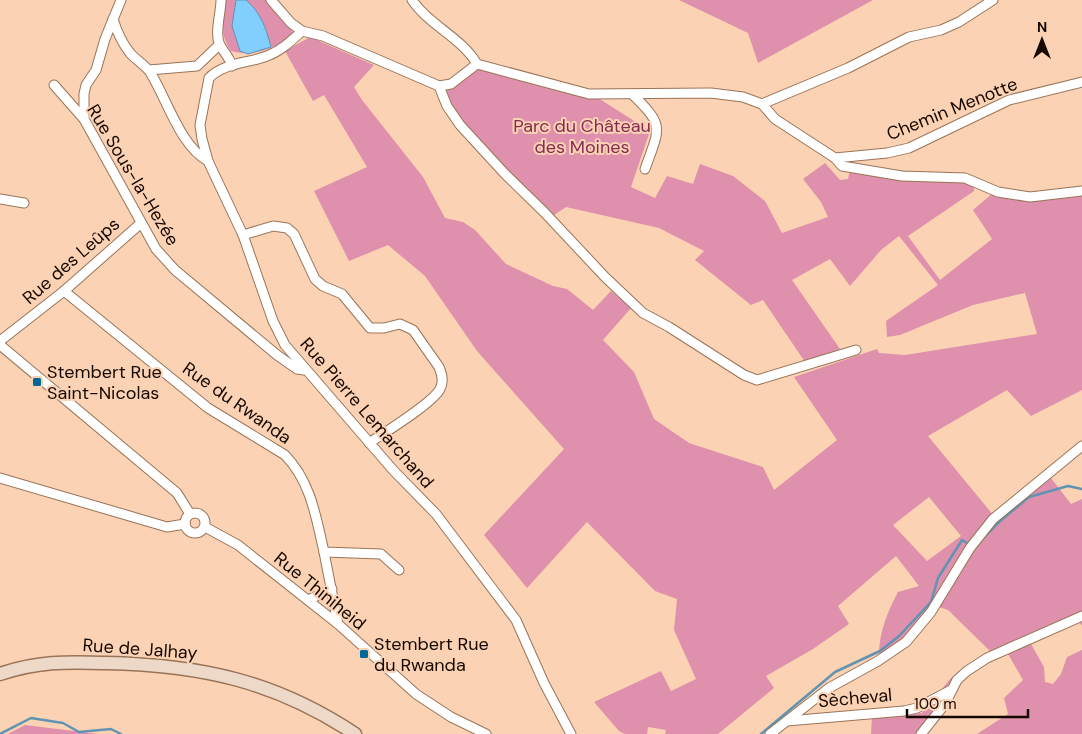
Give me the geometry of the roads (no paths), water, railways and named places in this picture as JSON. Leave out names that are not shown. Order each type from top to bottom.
[{"type":"main road","name":"Rue de Jalhay","points":[[0,674],[54,661],[149,664],[189,669],[231,677],[295,699],[318,710],[355,734]]},
{"type":"street","points":[[84,119],[84,94],[96,70],[121,0]]},
{"type":"street","points":[[221,0],[218,31],[219,44],[228,55],[232,66],[269,56],[288,44],[302,30]]},
{"type":"street","points":[[271,0],[291,23],[302,30],[323,36],[439,86],[451,84],[477,64]]},
{"type":"street","points":[[412,0],[433,22],[472,56],[477,64],[589,94],[711,94],[743,97],[762,104],[775,119],[835,158],[842,166],[902,176],[965,178],[998,192],[1030,197],[1082,191]]},
{"type":"street","points":[[762,104],[848,68],[908,37],[941,30],[959,22],[993,0]]},
{"type":"street","points":[[113,19],[118,36],[130,53],[149,70],[187,141],[199,157],[208,161]]},
{"type":"street","points":[[149,70],[197,66],[219,44]]},
{"type":"street","name":"Rue Pierre Lemarchand","points":[[232,66],[213,74],[207,87],[200,125],[208,161],[243,235],[273,322],[285,345],[304,370],[369,444],[436,514],[516,620],[544,683],[571,734]]},
{"type":"street","name":"Chemin Menotte","points":[[835,158],[887,153],[910,148],[1009,100],[1082,82]]},
{"type":"street","name":"Rue Sous-la-Hezée","points":[[54,85],[84,119],[140,224],[156,249],[175,270],[278,355],[297,369],[304,370]]},
{"type":"street","points":[[439,86],[453,116],[505,174],[545,212],[605,277],[652,319],[670,327],[744,375],[757,380],[856,350]]},
{"type":"street","points":[[632,94],[652,113],[657,127],[645,169]]},
{"type":"street","points":[[0,199],[24,203]]},
{"type":"street","name":"Rue des Leûps","points":[[0,343],[64,291],[140,224]]},
{"type":"street","points":[[243,235],[273,226],[287,228],[294,234],[315,279],[322,286],[342,294],[370,328],[384,328],[400,324],[413,330],[439,367],[442,373],[442,383],[440,390],[433,398],[369,444]]},
{"type":"street","name":"Rue du Rwanda","points":[[64,291],[208,408],[270,444],[289,460],[306,484],[324,552],[338,624]]},
{"type":"street","points":[[0,343],[177,493],[190,514],[185,524]]},
{"type":"street","points":[[770,734],[829,688],[878,661],[906,642],[931,612],[970,548],[993,519],[1082,446]]},
{"type":"street","name":"Rue Thiniheid","points":[[0,478],[167,527],[185,524],[187,530],[193,533],[200,532],[205,527]]},
{"type":"street","name":"Rue Thiniheid","points":[[190,514],[197,513],[203,516],[205,527]]},
{"type":"street","name":"Rue Thiniheid","points":[[205,527],[238,544],[338,624],[416,694],[451,717],[486,734]]},
{"type":"street","points":[[324,552],[381,554],[399,570]]},
{"type":"street","points":[[308,600],[332,589]]},
{"type":"street","points":[[921,734],[946,704],[950,690],[967,671],[987,658],[1082,616]]},
{"type":"street","name":"Sècheval","points":[[787,721],[904,711],[917,708],[950,690]]},
{"type":"water","points":[[236,0],[246,0],[256,10],[265,27],[271,47],[248,54],[240,51],[232,26]]},
{"type":"waterway","points":[[984,537],[1029,497],[1068,486],[1082,489]]},
{"type":"waterway","points":[[761,734],[835,672],[880,651],[899,636],[931,602],[938,578],[962,540],[967,543]]},
{"type":"waterway","points":[[0,734],[31,718],[63,723],[79,732],[111,729],[121,734]]},
{"type":"place","name":"Stembert Rue Saint-Nicolas","points":[[37,382]]},
{"type":"place","name":"Stembert Rue du Rwanda","points":[[364,654]]},
{"type":"park label","name":"Parc du Château des Moines","points":[[582,136]]}]
